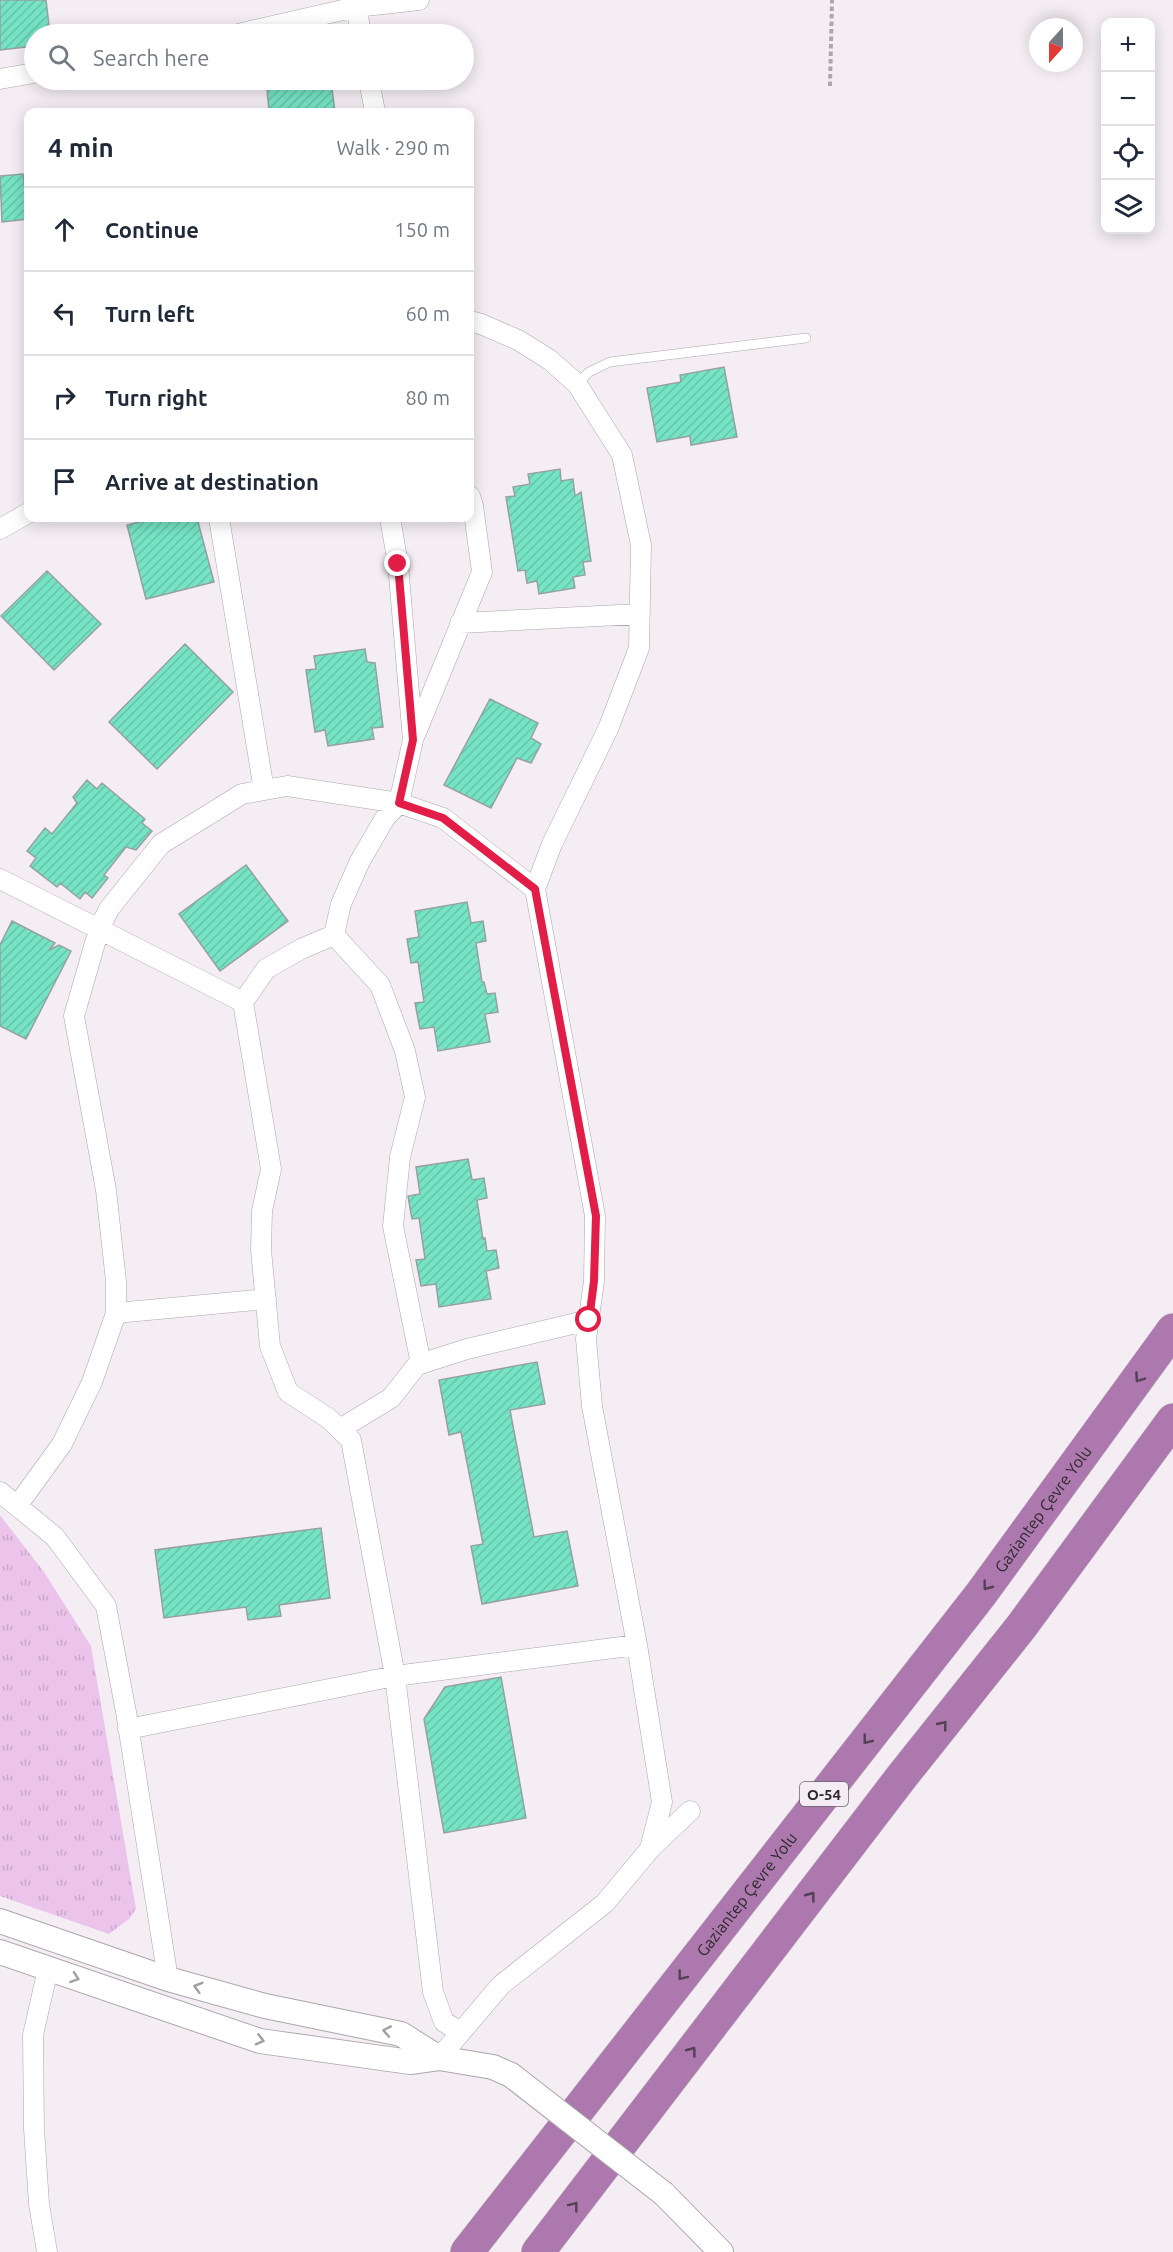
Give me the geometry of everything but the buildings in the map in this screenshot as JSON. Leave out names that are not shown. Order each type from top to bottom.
[{"type":"highway","name":"Gaziantep Çevre Yolu","points":[[467,2252],[981,1594],[1173,1330]]},
{"type":"highway","points":[[538,2252],[896,1784],[1021,1627],[1173,1420]]},
{"type":"street","points":[[276,24],[355,3],[419,0]]},
{"type":"street","points":[[355,3],[359,24]]},
{"type":"street","points":[[0,79],[24,75]]},
{"type":"street","points":[[371,90],[374,108]]},
{"type":"street","points":[[474,322],[518,340],[550,360],[578,384],[622,455],[641,545],[639,648],[608,729],[552,844],[535,889],[596,1216],[594,1281],[586,1339],[592,1406],[637,1645],[662,1803],[650,1849]]},
{"type":"street","points":[[334,935],[341,904],[360,861],[385,818],[399,803],[413,740],[482,573],[474,513]]},
{"type":"street","points":[[0,530],[24,515]]},
{"type":"street","points":[[220,522],[264,790]]},
{"type":"street","points":[[391,522],[398,564],[413,740]]},
{"type":"street","points":[[460,623],[640,614]]},
{"type":"street","points":[[17,1506],[62,1444],[92,1382],[116,1313],[116,1281],[106,1190],[74,1016],[99,929],[109,909],[161,844],[242,794],[287,786],[399,803],[443,818],[535,889]]},
{"type":"street","points":[[0,879],[243,1002]]},
{"type":"street","points":[[334,935],[301,949],[266,969],[243,1002],[271,1169],[262,1211],[261,1250],[270,1346],[288,1392],[328,1418],[351,1440],[395,1676],[433,1992],[444,2022],[461,2032]]},
{"type":"street","points":[[334,935],[380,985],[405,1051],[415,1096],[400,1157],[393,1226],[421,1364]]},
{"type":"street","points":[[116,1313],[266,1299]]},
{"type":"street","points":[[340,1429],[391,1398],[417,1365],[467,1349],[589,1320]]},
{"type":"street","points":[[0,1492],[55,1538],[106,1606],[168,1979]]},
{"type":"street","points":[[128,1730],[395,1676],[637,1645]]},
{"type":"street","points":[[439,2058],[501,1985],[605,1903],[650,1849],[690,1810]]},
{"type":"street","points":[[0,1921],[168,1979],[265,2006],[401,2034],[439,2058]]},
{"type":"street","points":[[0,1952],[260,2041],[410,2062],[439,2058],[493,2067],[511,2075],[664,2194],[721,2252]]},
{"type":"street","points":[[47,2252],[39,2204],[36,2161],[33,2036],[48,1969]]},
{"type":"lane","points":[[578,384],[589,372],[610,362],[806,338]]},
{"type":"path","points":[[830,86],[832,0]]},
{"type":"green space","points":[[0,1515],[44,1572],[91,1646],[136,1909],[129,1919],[109,1934],[0,1896]]},
{"type":"route","points":[[398,564],[413,740],[399,803],[443,818],[535,889],[596,1216],[594,1281],[589,1320]]}]
